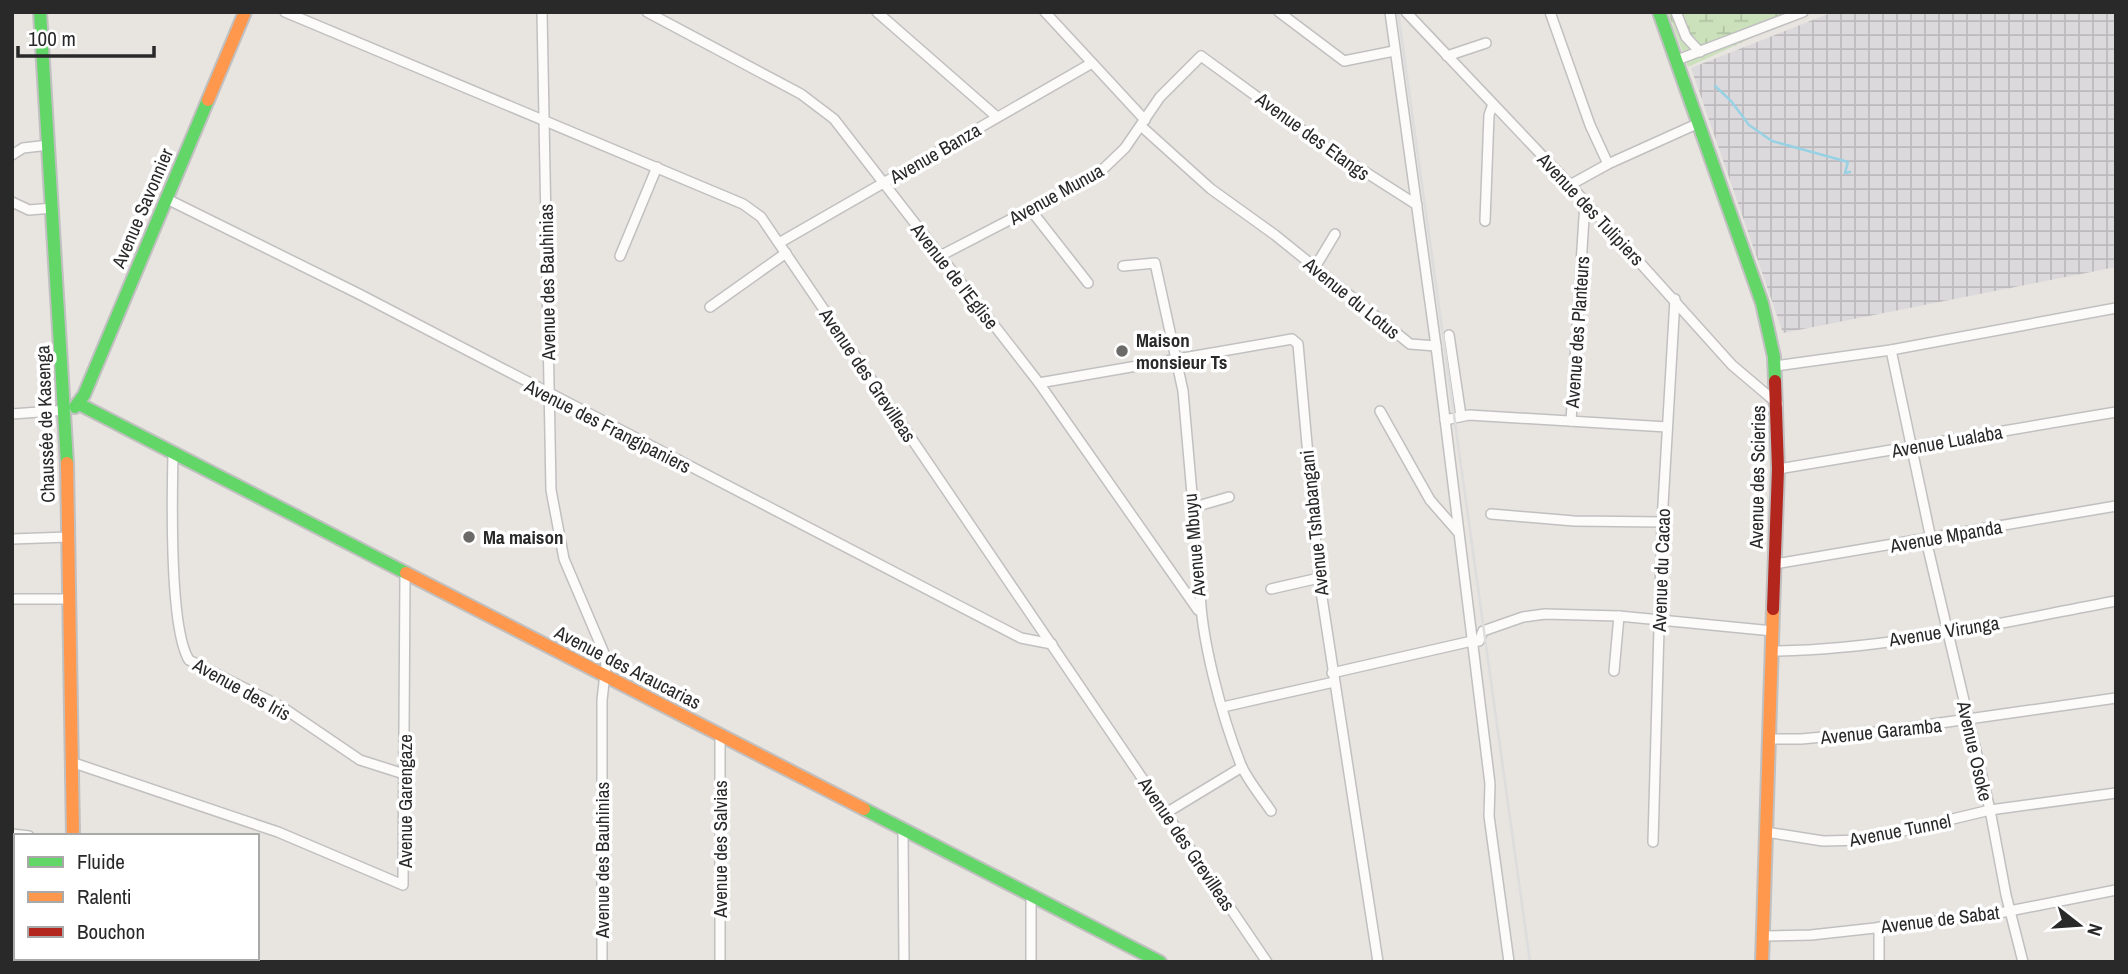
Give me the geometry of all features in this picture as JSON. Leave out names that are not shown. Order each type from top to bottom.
[{"type":"street","name":"Chaussée de Kasenga","points":[[40,12],[66,410],[74,763],[73,834]]},
{"type":"street","name":"Avenue Savonnier","points":[[79,404],[245,12]]},
{"type":"street","name":"Avenue des Grevilleas","points":[[285,12],[657,167],[750,208],[761,217],[1267,962]]},
{"type":"street","name":"Avenue des Bauhinias","points":[[542,12],[550,468],[555,527],[564,559],[604,653],[601,962]]},
{"type":"street","name":"Avenue de l'Eglise","points":[[647,12],[820,106],[834,119],[938,257],[1039,383],[1199,610]]},
{"type":"street","points":[[877,12],[997,117]]},
{"type":"street","name":"Avenue du Lotus","points":[[1045,12],[1143,123],[1211,189],[1275,235],[1410,344],[1436,346]]},
{"type":"street","points":[[1279,12],[1344,61],[1394,51]]},
{"type":"street","points":[[1390,12],[1436,346],[1490,784],[1489,816],[1509,962]]},
{"type":"street","name":"Avenue des Tulipiers","points":[[1406,12],[1570,185],[1732,365],[1778,404]]},
{"type":"street","points":[[1550,12],[1590,125],[1608,164]]},
{"type":"street","name":"Avenue des Scieries","points":[[1659,12],[1762,303],[1775,366],[1778,469],[1762,962]]},
{"type":"street","points":[[1676,12],[1686,37],[1700,52]]},
{"type":"street","points":[[1677,60],[1803,12]]},
{"type":"street","points":[[1447,56],[1486,43]]},
{"type":"street","name":"Avenue Munua","points":[[938,257],[1098,174],[1125,148],[1160,97],[1197,57],[1212,63]]},
{"type":"street","name":"Avenue Banza","points":[[779,243],[1092,63]]},
{"type":"street","name":"Avenue des Etangs","points":[[1212,63],[1332,152],[1418,205]]},
{"type":"street","points":[[1485,221],[1489,115],[1493,104]]},
{"type":"street","points":[[1570,185],[1608,164],[1699,123]]},
{"type":"street","points":[[12,156],[23,148],[49,145]]},
{"type":"street","points":[[620,256],[657,167]]},
{"type":"street","name":"Avenue des Frangipaniers","points":[[167,199],[359,294],[550,396],[1021,638],[1052,645]]},
{"type":"street","points":[[12,202],[29,210],[53,208]]},
{"type":"street","name":"Avenue des Planteurs","points":[[1571,421],[1585,202]]},
{"type":"street","points":[[1030,209],[1088,284]]},
{"type":"street","points":[[1314,269],[1335,234]]},
{"type":"street","points":[[710,307],[786,253]]},
{"type":"street","name":"Avenue Mbuyu","points":[[1123,266],[1150,261],[1155,263],[1183,391],[1191,508],[1200,586],[1199,610],[1223,707],[1242,767],[1271,811]]},
{"type":"street","name":"Avenue du Cacao","points":[[1653,842],[1662,522],[1675,299]]},
{"type":"street","points":[[1775,366],[1891,351],[2116,308]]},
{"type":"street","points":[[1448,335],[1461,416]]},
{"type":"street","name":"Avenue Tshabangani","points":[[1039,383],[1177,358],[1296,341],[1319,578],[1378,962]]},
{"type":"street","name":"Avenue Osoke","points":[[1891,351],[1948,632],[1990,810],[2009,911],[2024,962]]},
{"type":"street","points":[[12,414],[66,410],[79,404]]},
{"type":"street","name":"Avenue des Araucarias","points":[[79,404],[1160,962]]},
{"type":"street","points":[[1380,411],[1430,500],[1458,532]]},
{"type":"street","name":"Avenue Lualaba","points":[[1778,469],[2116,412]]},
{"type":"street","points":[[1445,420],[1461,416],[1667,427]]},
{"type":"street","name":"Avenue des Iris","points":[[173,454],[172,520],[179,624],[189,660],[282,707],[360,761],[404,774]]},
{"type":"street","points":[[1191,508],[1229,497]]},
{"type":"street","name":"Avenue Mpanda","points":[[1775,564],[2116,506]]},
{"type":"street","points":[[1491,514],[1574,521],[1662,522]]},
{"type":"street","points":[[12,539],[68,537]]},
{"type":"street","name":"Avenue Garengaze","points":[[74,763],[278,832],[402,886],[405,881],[405,574]]},
{"type":"street","points":[[1271,589],[1319,578]]},
{"type":"street","points":[[12,599],[70,599]]},
{"type":"street","name":"Avenue Virunga","points":[[1772,651],[1829,649],[1948,632],[2116,601]]},
{"type":"street","points":[[1223,707],[1479,641],[1483,631],[1535,614],[1619,616],[1773,631]]},
{"type":"street","points":[[1614,671],[1619,616]]},
{"type":"street","name":"Avenue Garamba","points":[[1770,739],[1824,738],[1968,721],[2116,698]]},
{"type":"street","name":"Avenue des Salvias","points":[[720,736],[720,962]]},
{"type":"street","points":[[1166,813],[1242,767]]},
{"type":"street","name":"Avenue Tunnel","points":[[1766,832],[1823,841],[1865,840],[1990,810],[2116,793]]},
{"type":"street","points":[[903,831],[904,962]]},
{"type":"street","name":"Avenue de Sabat","points":[[1764,936],[1811,935],[2009,911],[2116,890]]},
{"type":"street","points":[[1031,897],[1031,962]]},
{"type":"street","points":[[1879,926],[1879,962]]},
{"type":"shaded area","points":[[1833,12],[2116,12],[2116,267],[1783,333],[1691,68]]},
{"type":"green space","points":[[1668,12],[1808,12],[1688,67]]},
{"type":"waterway","points":[[1715,86],[1731,101],[1749,125],[1772,141],[1848,162],[1845,173],[1850,172]]},
{"type":"railway","points":[[1398,12],[1530,962]]},
{"type":"traffic: fast","points":[[40,12],[67,463]]},
{"type":"traffic: fast","points":[[1659,12],[1762,303],[1774,357],[1775,381]]},
{"type":"traffic: fast","points":[[75,407],[84,395],[208,100]]},
{"type":"traffic: fast","points":[[79,404],[406,573]]},
{"type":"traffic: fast","points":[[864,809],[1160,962]]},
{"type":"traffic: slow","points":[[208,100],[245,12]]},
{"type":"traffic: slow","points":[[67,463],[73,834]]},
{"type":"traffic: slow","points":[[406,573],[864,809]]},
{"type":"traffic: slow","points":[[1762,962],[1773,609]]},
{"type":"traffic: jam","points":[[1773,609],[1778,469],[1775,381]]},
{"type":"place","name":"Maison monsieur Ts","points":[[1122,351]]},
{"type":"place","name":"Ma maison","points":[[469,537]]}]
